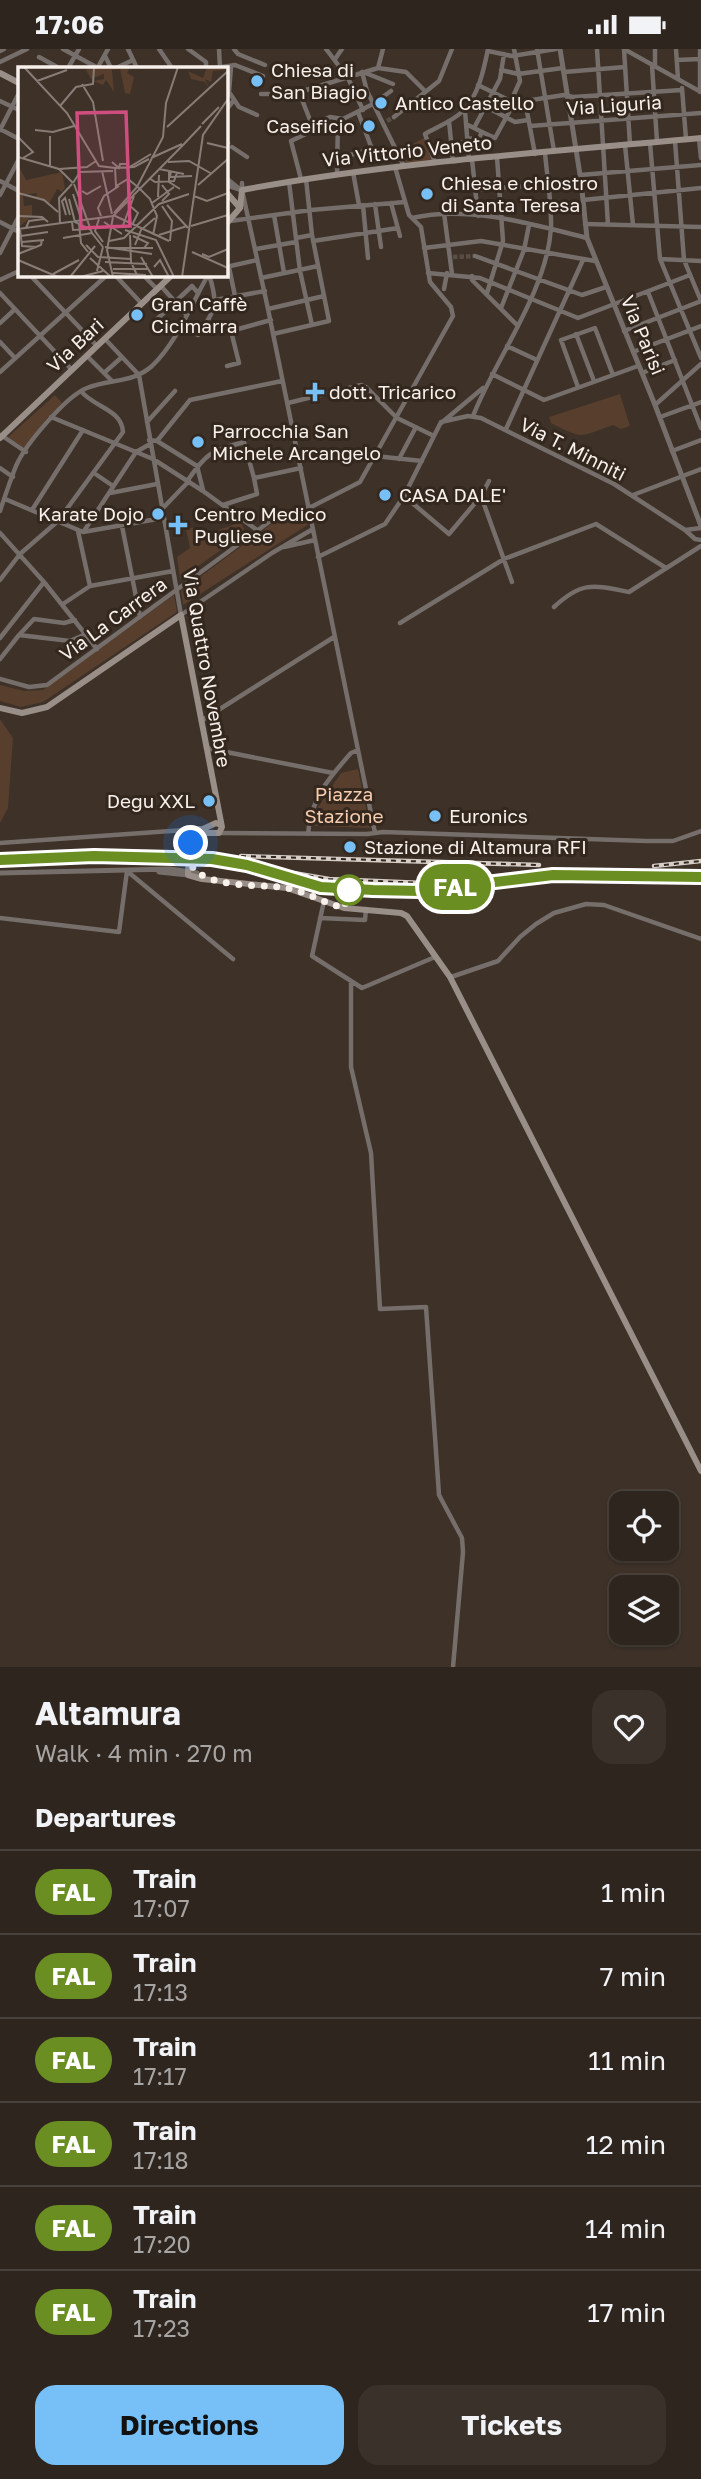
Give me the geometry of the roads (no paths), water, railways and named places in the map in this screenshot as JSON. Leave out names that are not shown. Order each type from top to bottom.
[{"type":"main road","points":[[0,73],[18,82]]},
{"type":"main road","name":"Via Vittorio Veneto","points":[[242,187],[404,166],[700,139]]},
{"type":"main road","points":[[228,223],[240,208],[242,187]]},
{"type":"main road","points":[[228,194],[240,208]]},
{"type":"main road","name":"Via Bari","points":[[1,436],[170,277]]},
{"type":"main road","points":[[0,708],[22,713],[47,706],[181,615]]},
{"type":"main road","name":"Via Quattro Novembre","points":[[181,615],[217,809],[217,828]]},
{"type":"main road","points":[[188,869],[189,837],[217,828]]},
{"type":"main road","points":[[188,869],[217,881],[288,888],[344,908],[401,913],[407,916],[450,978],[701,1471]]},
{"type":"main road","points":[[188,869],[217,881]]},
{"type":"street","points":[[0,62],[27,49]]},
{"type":"street","points":[[63,49],[96,67]]},
{"type":"street","points":[[69,67],[79,49]]},
{"type":"street","points":[[99,67],[108,49]]},
{"type":"street","points":[[128,49],[137,67]]},
{"type":"street","points":[[159,49],[171,67]]},
{"type":"street","points":[[188,49],[206,62],[206,67]]},
{"type":"street","points":[[217,67],[219,49]]},
{"type":"street","points":[[327,49],[348,78],[372,149],[339,158]]},
{"type":"street","points":[[335,59],[342,49]]},
{"type":"street","points":[[378,68],[383,49]]},
{"type":"street","points":[[394,117],[439,81],[452,49]]},
{"type":"street","points":[[435,163],[425,134],[464,110],[478,85],[488,50],[504,54],[558,49]]},
{"type":"street","name":"Via Parisi","points":[[558,49],[568,96],[587,238],[701,527]]},
{"type":"street","points":[[597,49],[601,148],[608,225]]},
{"type":"street","points":[[634,225],[628,171],[624,49],[634,51],[701,92],[700,49]]},
{"type":"street","points":[[654,49],[653,168],[660,259],[701,358]]},
{"type":"street","points":[[676,49],[686,140]]},
{"type":"street","points":[[537,50],[554,152]]},
{"type":"street","points":[[257,115],[239,107],[228,93],[236,52],[265,65]]},
{"type":"street","points":[[466,124],[495,138],[519,85],[515,52]]},
{"type":"street","points":[[474,128],[493,92],[504,54]]},
{"type":"street","points":[[105,55],[113,67]]},
{"type":"street","points":[[39,57],[52,66]]},
{"type":"street","points":[[677,60],[701,59]]},
{"type":"street","points":[[116,67],[133,60]]},
{"type":"street","points":[[225,67],[233,66],[263,76]]},
{"type":"street","points":[[501,70],[519,74],[625,67]]},
{"type":"street","points":[[261,94],[287,95],[378,68],[406,72],[425,91]]},
{"type":"street","points":[[362,72],[393,84]]},
{"type":"street","points":[[362,72],[373,104],[385,122],[404,166]]},
{"type":"street","points":[[478,85],[527,109]]},
{"type":"street","points":[[535,154],[525,101],[682,90]]},
{"type":"street","points":[[311,126],[330,117],[338,120],[360,111],[391,91]]},
{"type":"street","points":[[273,334],[330,321],[317,266],[311,210],[291,141],[310,132],[311,126],[299,92]]},
{"type":"street","points":[[18,95],[0,129],[18,138]]},
{"type":"street","points":[[471,99],[506,118]]},
{"type":"street","points":[[228,107],[233,100]]},
{"type":"street","points":[[0,101],[18,110]]},
{"type":"street","points":[[464,110],[478,216]]},
{"type":"street","name":"Via Liguria","points":[[506,118],[516,122],[549,123],[701,113]]},
{"type":"street","points":[[337,174],[338,120]]},
{"type":"street","points":[[449,121],[453,161]]},
{"type":"street","points":[[451,145],[479,138],[482,132]]},
{"type":"street","points":[[700,139],[701,158]]},
{"type":"street","points":[[624,331],[701,301],[684,260],[675,141]]},
{"type":"street","points":[[229,144],[247,157]]},
{"type":"street","points":[[441,422],[472,416],[484,388],[522,321],[538,279],[551,229],[545,153]]},
{"type":"street","points":[[487,293],[503,246],[497,157]]},
{"type":"street","points":[[0,195],[3,183],[18,160]]},
{"type":"street","points":[[475,190],[548,184],[603,173],[701,165]]},
{"type":"street","points":[[395,167],[411,218],[420,225],[428,273],[472,276],[581,318],[690,275]]},
{"type":"street","points":[[353,172],[361,205],[368,258]]},
{"type":"street","points":[[228,179],[242,187],[256,249],[375,833]]},
{"type":"street","points":[[289,182],[300,271],[312,325]]},
{"type":"street","points":[[228,185],[242,187]]},
{"type":"street","points":[[583,199],[701,188]]},
{"type":"street","points":[[228,223],[294,212],[405,202]]},
{"type":"street","points":[[391,203],[400,236]]},
{"type":"street","points":[[375,204],[381,247]]},
{"type":"street","points":[[411,218],[444,213],[478,216],[587,238]]},
{"type":"street","points":[[444,213],[452,257],[444,289]]},
{"type":"street","points":[[274,215],[284,273]]},
{"type":"street","points":[[0,253],[18,218]]},
{"type":"street","points":[[0,222],[18,232]]},
{"type":"street","points":[[501,308],[524,250],[529,225]]},
{"type":"street","points":[[585,225],[701,227]]},
{"type":"street","points":[[256,249],[296,240],[398,228]]},
{"type":"street","points":[[424,249],[481,241],[595,261]]},
{"type":"street","points":[[475,255],[582,295],[606,287]]},
{"type":"street","points":[[660,259],[701,261]]},
{"type":"street","points":[[228,267],[257,260]]},
{"type":"street","points":[[506,429],[583,260]]},
{"type":"street","points":[[261,278],[317,266]]},
{"type":"street","points":[[0,280],[18,271]]},
{"type":"street","points":[[228,271],[235,296]]},
{"type":"street","name":"Via La Carrera","points":[[0,679],[20,686],[45,686],[273,519],[309,508],[360,482],[453,316],[451,307],[430,282],[428,273]]},
{"type":"street","points":[[472,276],[518,326]]},
{"type":"street","points":[[32,277],[97,346]]},
{"type":"street","points":[[0,372],[105,277]]},
{"type":"street","points":[[116,277],[142,304]]},
{"type":"street","points":[[146,277],[186,314]]},
{"type":"street","points":[[0,512],[17,463],[51,417],[80,391],[139,375],[159,358],[207,277]]},
{"type":"street","points":[[180,325],[198,335],[214,311],[215,300],[209,277]]},
{"type":"street","points":[[155,321],[192,286],[198,293]]},
{"type":"street","points":[[215,300],[265,291]]},
{"type":"street","points":[[648,292],[701,428]]},
{"type":"street","points":[[0,293],[72,370]]},
{"type":"street","points":[[268,309],[324,296]]},
{"type":"street","points":[[0,323],[14,310]]},
{"type":"street","points":[[227,366],[239,363],[231,331],[271,320]]},
{"type":"street","points":[[633,352],[701,326]]},
{"type":"street","points":[[578,387],[561,340],[576,334],[595,328],[613,375]]},
{"type":"street","points":[[576,334],[594,381]]},
{"type":"street","points":[[105,339],[139,375]]},
{"type":"street","points":[[0,342],[15,358]]},
{"type":"street","points":[[508,346],[537,361]]},
{"type":"street","points":[[87,356],[112,381]]},
{"type":"street","points":[[104,373],[122,357]]},
{"type":"street","points":[[642,373],[674,360]]},
{"type":"street","points":[[655,405],[701,364]]},
{"type":"street","points":[[492,374],[544,400],[638,366]]},
{"type":"street","name":"Via Quattro Novembre","points":[[139,375],[181,615]]},
{"type":"street","points":[[157,441],[190,400],[282,381]]},
{"type":"street","points":[[288,403],[361,385],[397,418],[434,436]]},
{"type":"street","points":[[318,557],[385,524],[404,496],[441,422],[484,388]]},
{"type":"street","points":[[0,580],[20,554],[58,521],[123,432],[121,421],[113,413],[90,402],[80,391]]},
{"type":"street","points":[[146,423],[175,391]]},
{"type":"street","points":[[659,417],[701,401]]},
{"type":"street","name":"Via T. Minniti","points":[[472,416],[506,429],[591,471],[632,495],[695,539],[701,540]]},
{"type":"street","points":[[51,417],[153,459],[257,530]]},
{"type":"street","points":[[399,459],[416,427]]},
{"type":"street","points":[[32,510],[83,430]]},
{"type":"street","points":[[1,436],[26,452]]},
{"type":"street","points":[[672,451],[701,440]]},
{"type":"street","points":[[90,586],[81,531],[136,452],[149,442],[157,441],[197,466],[203,491]]},
{"type":"street","points":[[161,510],[188,481],[202,459],[214,450],[244,442],[257,494],[223,505]]},
{"type":"street","points":[[375,456],[422,461]]},
{"type":"street","points":[[0,468],[13,477]]},
{"type":"street","points":[[254,478],[301,468]]},
{"type":"street","points":[[632,495],[701,469]]},
{"type":"street","points":[[94,473],[113,486]]},
{"type":"street","points":[[404,496],[449,534],[481,496],[489,481]]},
{"type":"street","points":[[109,493],[157,484]]},
{"type":"street","points":[[481,496],[512,582]]},
{"type":"street","points":[[5,499],[81,531],[163,518]]},
{"type":"street","points":[[400,623],[504,559],[596,524],[666,568]]},
{"type":"street","points":[[122,526],[140,617]]},
{"type":"street","points":[[685,530],[701,527]]},
{"type":"street","points":[[181,615],[279,548],[313,529]]},
{"type":"street","points":[[0,533],[63,604],[97,649]]},
{"type":"street","points":[[279,548],[315,540]]},
{"type":"street","points":[[554,607],[577,588],[600,587],[629,592],[701,546]]},
{"type":"street","points":[[63,604],[90,586],[173,571]]},
{"type":"street","points":[[0,638],[44,582]]},
{"type":"street","points":[[0,659],[34,619],[64,623],[75,620]]},
{"type":"street","points":[[19,635],[70,641],[86,634]]},
{"type":"street","points":[[200,721],[334,637]]},
{"type":"street","points":[[205,748],[333,773]]},
{"type":"street","points":[[308,834],[311,809],[333,773],[351,753],[358,750]]},
{"type":"street","points":[[217,828],[308,834],[375,833],[646,841],[673,841],[701,831]]},
{"type":"street","points":[[0,843],[158,833],[189,837]]},
{"type":"street","points":[[0,873],[188,869]]},
{"type":"street","points":[[0,918],[119,932],[127,871]]},
{"type":"street","points":[[127,871],[233,960]]},
{"type":"street","points":[[324,901],[312,956],[362,988],[435,957]]},
{"type":"street","points":[[450,978],[498,961],[537,924],[554,913],[586,904],[604,905],[701,939]]},
{"type":"street","points":[[320,918],[365,920],[366,909]]},
{"type":"street","points":[[351,981],[351,1067],[371,1153],[380,1309],[426,1307],[439,1495],[462,1538],[453,1667]]},
{"type":"tunnel","points":[[387,121],[394,117]]},
{"type":"tunnel","points":[[453,257],[475,256]]},
{"type":"railway","points":[[0,860],[94,856],[212,859],[329,879],[424,883],[554,873],[701,874]]},
{"type":"railway","points":[[241,856],[539,865]]},
{"type":"railway","points":[[654,866],[701,861]]},
{"type":"train","name":"FAL","points":[[0,860],[51,856],[212,859],[247,865],[321,887],[373,890],[420,891],[553,875],[701,877]]},
{"type":"place","name":"Chiesa di San Biagio","points":[[257,81]]},
{"type":"place","name":"Antico Castello","points":[[381,103]]},
{"type":"place","name":"Caseificio","points":[[369,126]]},
{"type":"place","name":"Chiesa e chiostro di Santa Teresa","points":[[427,194]]},
{"type":"place","name":"Gran Caffè Cicimarra","points":[[137,315]]},
{"type":"place","name":"dott. Tricarico","points":[[315,392]]},
{"type":"place","name":"Parrocchia San Michele Arcangelo","points":[[198,442]]},
{"type":"place","name":"CASA DALE'","points":[[385,495]]},
{"type":"place","name":"Karate Dojo","points":[[158,514]]},
{"type":"place","name":"Centro Medico Pugliese","points":[[178,525]]},
{"type":"place","name":"Degu XXL","points":[[209,801]]},
{"type":"place","name":"Euronics","points":[[435,816]]},
{"type":"place","name":"Stazione di Altamura RFI","points":[[350,847]]},
{"type":"park label","name":"Piazza Stazione","points":[[344,805]]}]
